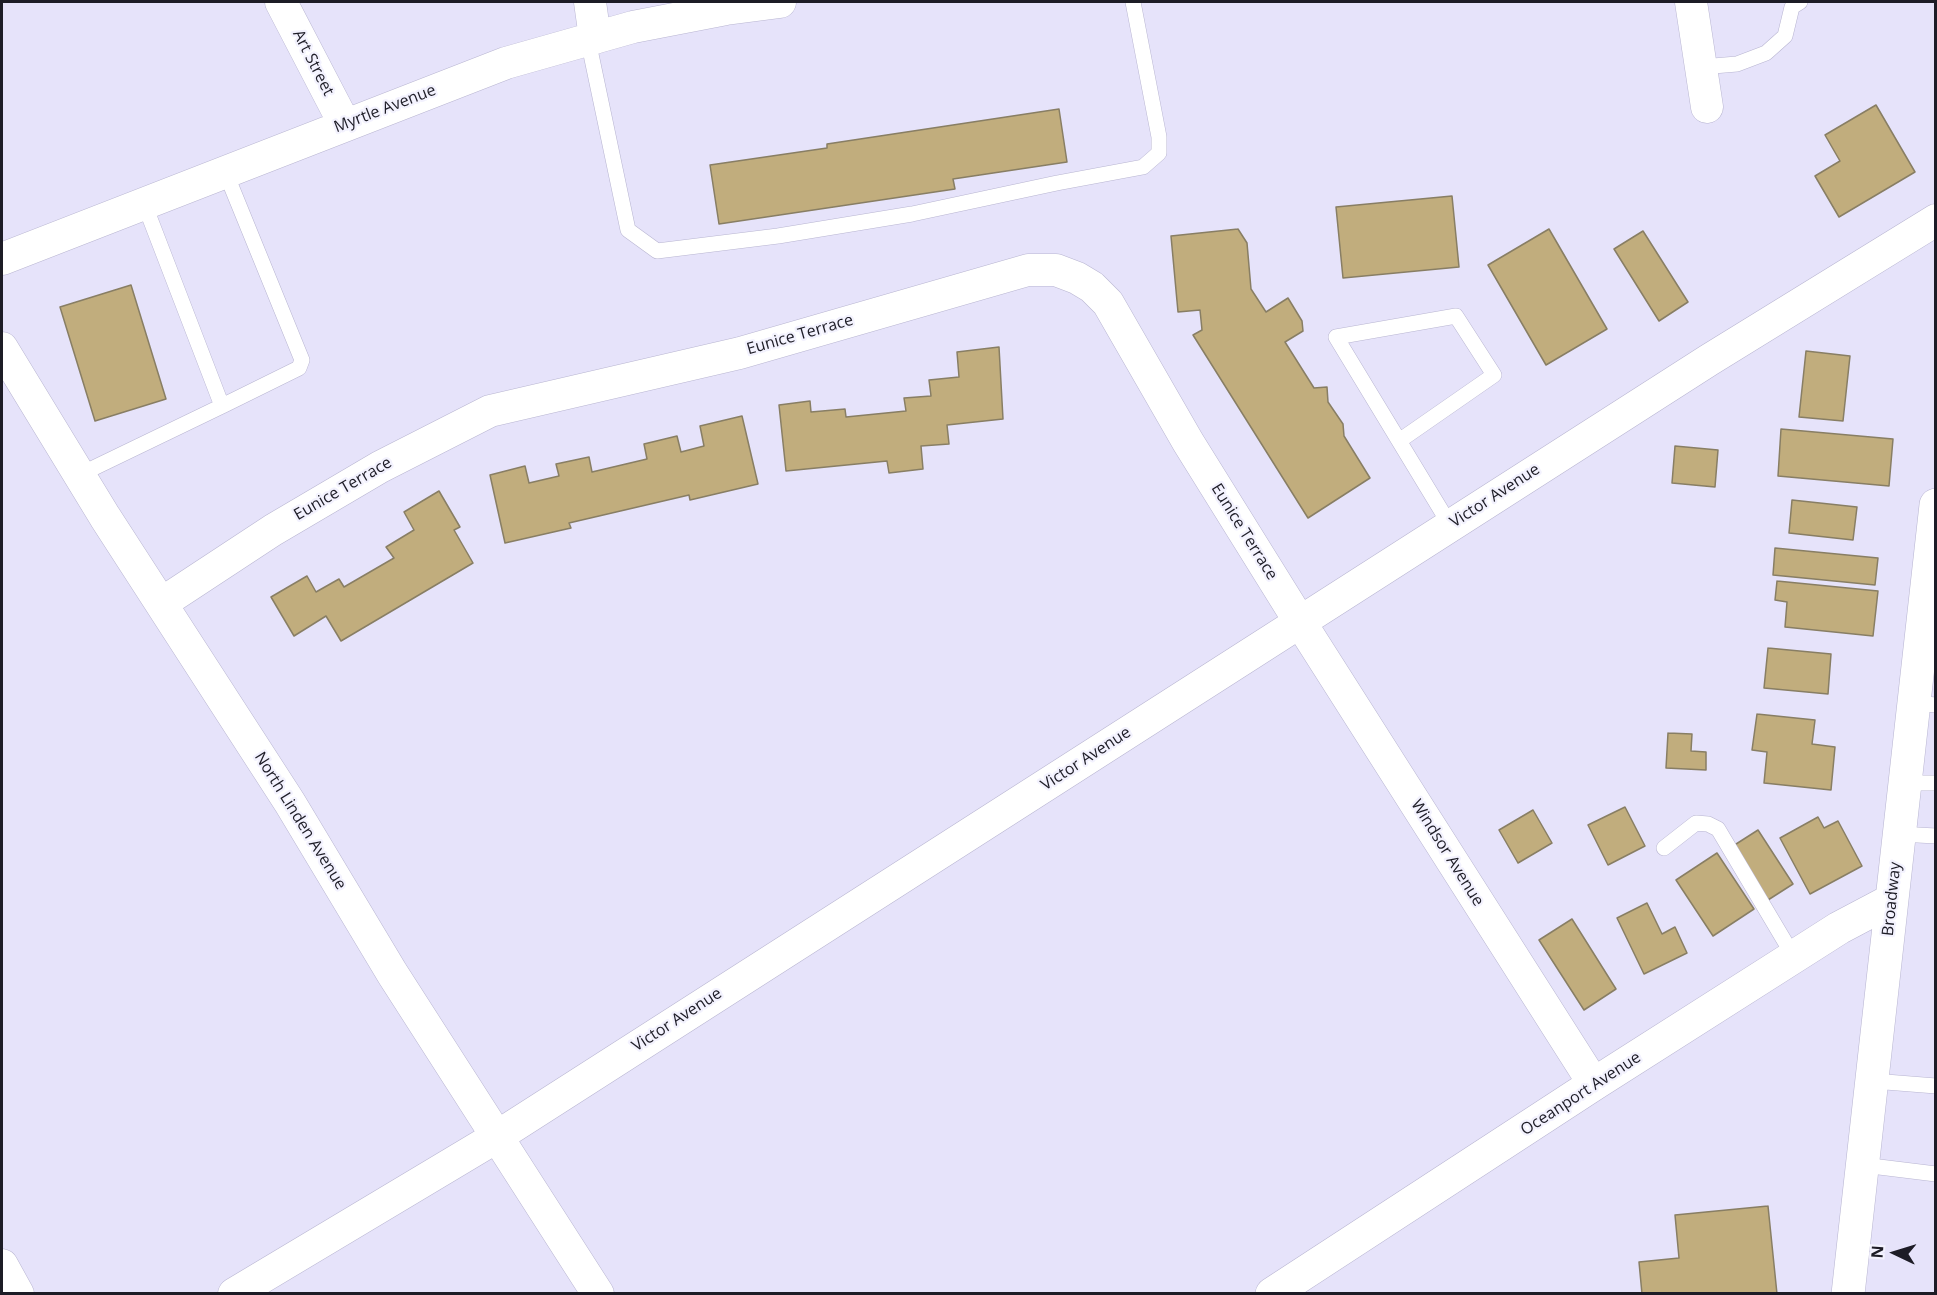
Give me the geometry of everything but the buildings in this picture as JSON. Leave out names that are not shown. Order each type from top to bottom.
[{"type":"street","name":"Art Street","points":[[281,2],[345,125]]},
{"type":"street","points":[[590,2],[592,39]]},
{"type":"street","name":"Myrtle Avenue","points":[[2,259],[506,63],[592,39],[691,16],[780,2]]},
{"type":"street","points":[[1691,2],[1707,107]]},
{"type":"street","name":"Victor Avenue","points":[[234,1293],[498,1136],[1450,525],[1935,220]]},
{"type":"street","name":"Eunice Terrace","points":[[162,603],[273,530],[380,467],[490,411],[740,353],[1028,270],[1056,270],[1092,287],[1108,303],[1188,442],[1300,622]]},
{"type":"street","name":"North Linden Avenue","points":[[2,348],[79,475],[290,803],[392,973],[598,1293]]},
{"type":"street","name":"Broadway","points":[[1848,1293],[1899,834],[1920,783],[1935,505]]},
{"type":"street","name":"Windsor Avenue","points":[[1300,622],[1594,1084]]},
{"type":"street","name":"Oceanport Avenue","points":[[1272,1293],[1839,928],[1892,900]]},
{"type":"street","points":[[2,1264],[18,1293]]},
{"type":"lane","points":[[592,39],[628,230],[657,251],[778,236],[912,214],[1143,167],[1160,153],[1159,137],[1133,2]]},
{"type":"lane","points":[[1701,68],[1737,64],[1766,53],[1785,36],[1792,7],[1800,2]]},
{"type":"lane","points":[[79,475],[299,368],[302,360],[225,171]]},
{"type":"lane","points":[[144,203],[222,406]]},
{"type":"lane","points":[[1400,441],[1494,375],[1456,316],[1336,337],[1450,525]]},
{"type":"lane","points":[[1664,848],[1696,823],[1708,824],[1718,829],[1794,957]]},
{"type":"lane","points":[[1899,834],[1935,836]]},
{"type":"lane","points":[[1873,1081],[1935,1086]]},
{"type":"lane","points":[[1863,1165],[1935,1174]]}]
